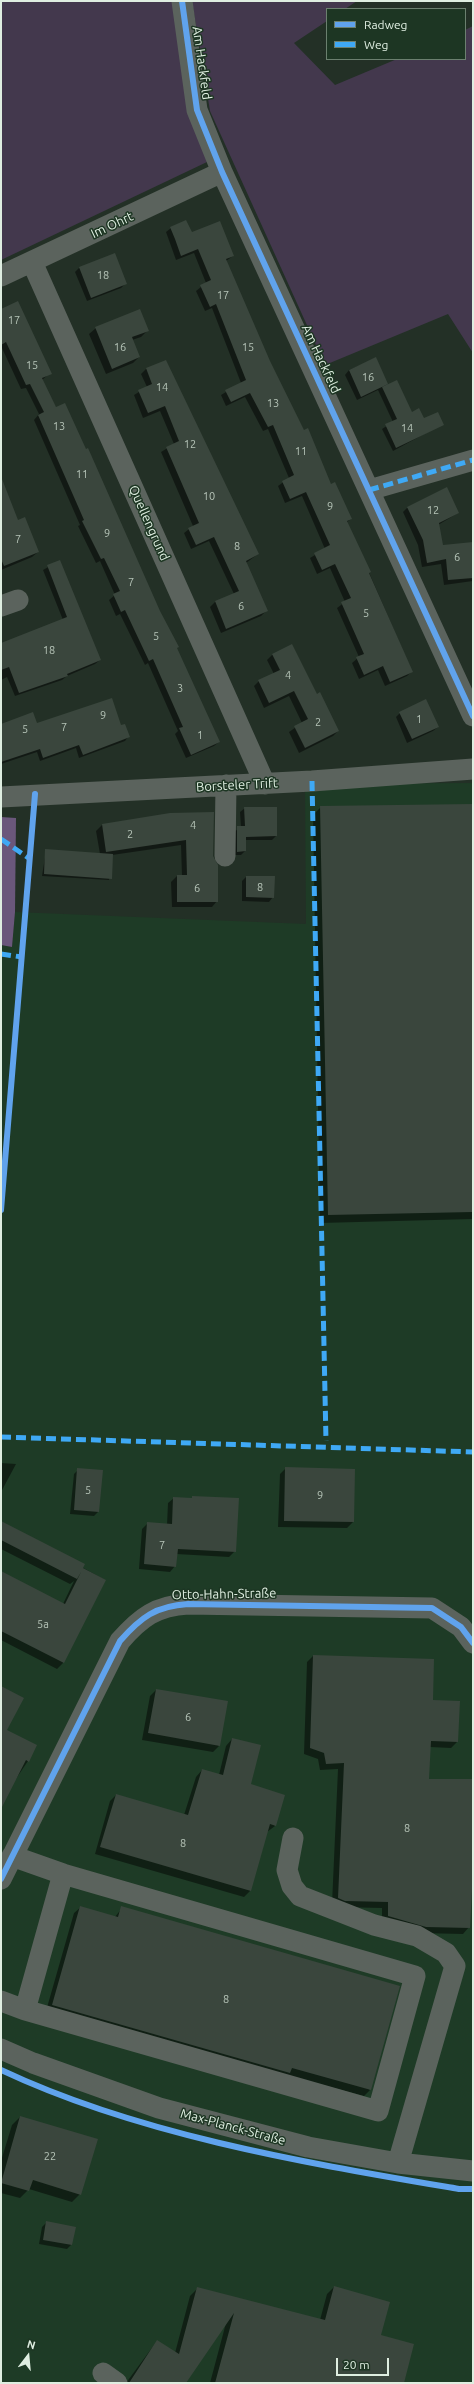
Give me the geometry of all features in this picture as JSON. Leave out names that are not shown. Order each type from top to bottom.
[{"type":"street","name":"Am Hackfeld","points":[[182,1],[198,110],[222,172],[473,716]]},
{"type":"street","name":"Im Ohrt","points":[[1,276],[222,172]]},
{"type":"street","name":"Quellengrund","points":[[32,262],[265,784]]},
{"type":"street","points":[[369,490],[473,460]]},
{"type":"street","name":"Borsteler Trift","points":[[1,797],[265,784],[473,769]]},
{"type":"street","points":[[225,856],[226,786]]},
{"type":"street","name":"Otto-Hahn-Straße","points":[[1,1878],[120,1641],[132,1627],[150,1613],[167,1605],[188,1604],[432,1608],[461,1627],[473,1643]]},
{"type":"street","points":[[293,1838],[287,1870],[292,1886],[300,1896],[374,1925],[417,1936],[446,1953],[454,1966],[398,2163]]},
{"type":"street","points":[[1,2001],[25,2010],[378,2111],[415,1976],[63,1874],[12,1856]]},
{"type":"street","points":[[25,2010],[63,1874]]},
{"type":"street","name":"Max-Planck-Straße","points":[[1,2049],[159,2108],[308,2146],[398,2163],[473,2171]]},
{"type":"shaded area","points":[[1,1],[175,1],[207,162],[1,260]]},
{"type":"shaded area","points":[[192,1],[357,1],[346,8],[326,8],[326,22],[294,43],[335,85],[395,60],[466,60],[466,30],[473,26],[473,353],[448,314],[325,365],[210,111]]},
{"type":"shaded area","points":[[473,783],[473,2383],[1,2383],[1,945],[12,947],[15,912],[306,924],[305,784]]},
{"type":"shaded area","points":[[1,817],[16,818],[15,912],[12,947],[1,945]]},
{"type":"building","points":[[186,220],[192,232],[220,221],[234,256],[226,259],[270,361],[304,430],[308,428],[331,484],[335,482],[352,519],[347,521],[371,572],[369,573],[413,672],[390,682],[383,666],[364,675],[356,657],[364,654],[341,602],[351,598],[335,564],[322,570],[314,553],[330,545],[306,492],[290,499],[282,481],[294,475],[273,425],[268,427],[250,393],[231,402],[225,390],[246,380],[216,304],[210,307],[200,285],[211,280],[198,249],[181,256],[170,227]]},
{"type":"building","points":[[115,253],[127,284],[91,298],[79,267]]},
{"type":"building","points":[[18,301],[52,374],[42,378],[56,407],[65,403],[86,449],[88,448],[160,611],[179,647],[177,648],[220,742],[191,755],[179,728],[183,727],[153,659],[149,661],[125,610],[121,612],[113,594],[120,591],[104,558],[101,559],[82,521],[84,520],[38,415],[44,412],[30,384],[26,385],[6,342],[1,345],[1,309]]},
{"type":"building","points":[[140,309],[149,331],[132,337],[140,357],[112,369],[95,327]]},
{"type":"building","points":[[376,357],[388,384],[361,397],[349,370]]},
{"type":"building","points":[[166,360],[259,554],[246,561],[268,611],[226,629],[215,601],[239,591],[214,537],[196,545],[188,528],[199,523],[166,447],[179,441],[165,406],[148,413],[138,390],[152,384],[146,368]]},
{"type":"building","points":[[397,380],[412,412],[419,408],[424,418],[438,412],[444,425],[396,448],[385,424],[397,419],[382,387]]},
{"type":"building","points":[[2,479],[18,520],[25,517],[39,552],[4,566],[1,559]]},
{"type":"building","points":[[447,487],[459,513],[439,523],[443,545],[473,542],[473,578],[448,580],[446,559],[427,563],[423,540],[407,507]]},
{"type":"building","points":[[60,560],[101,660],[67,674],[68,676],[19,693],[9,667],[1,670],[1,643],[67,617],[47,565]]},
{"type":"building","points":[[292,644],[317,694],[320,692],[339,731],[305,748],[294,726],[308,719],[294,691],[269,703],[258,680],[280,670],[272,654]]},
{"type":"building","points":[[112,698],[121,725],[125,724],[130,737],[83,755],[79,745],[43,758],[40,749],[1,762],[1,724],[33,712],[37,723]]},
{"type":"building","points":[[426,699],[439,727],[412,739],[399,712]]},
{"type":"building","points":[[473,804],[473,1212],[328,1215],[320,806]]},
{"type":"building","points":[[244,807],[277,807],[277,836],[246,837],[246,851],[237,852],[237,826],[245,826]]},
{"type":"building","points":[[214,812],[213,856],[218,865],[218,902],[177,902],[177,875],[187,875],[186,840],[106,852],[102,824],[170,813]]},
{"type":"building","points":[[45,849],[113,854],[112,879],[44,874]]},
{"type":"building","points":[[246,876],[275,876],[274,898],[246,897]]},
{"type":"building","points":[[285,1467],[355,1469],[354,1522],[284,1521]]},
{"type":"building","points":[[77,1468],[103,1470],[99,1512],[74,1510]]},
{"type":"building","points":[[192,1496],[239,1498],[236,1552],[178,1549],[176,1567],[144,1564],[147,1522],[172,1524],[173,1497],[192,1498]]},
{"type":"building","points":[[1,1521],[85,1564],[83,1568],[106,1580],[64,1663],[1,1631],[1,1571],[65,1604],[81,1572],[77,1579],[1,1540]]},
{"type":"building","points":[[313,1655],[434,1659],[433,1700],[460,1701],[458,1742],[431,1741],[429,1779],[473,1779],[473,1870],[470,1928],[426,1927],[388,1916],[388,1902],[345,1901],[338,1898],[344,1763],[326,1764],[324,1753],[310,1748]]},
{"type":"building","points":[[1,1686],[24,1698],[7,1730],[37,1745],[29,1762],[26,1760],[1,1809]]},
{"type":"building","points":[[156,1689],[228,1701],[220,1746],[148,1733]]},
{"type":"building","points":[[232,1738],[261,1745],[251,1784],[285,1795],[276,1826],[270,1824],[251,1891],[100,1847],[116,1794],[188,1815],[202,1769],[223,1775]]},
{"type":"building","points":[[80,1906],[118,1917],[121,1906],[400,1986],[371,2090],[292,2068],[290,2073],[52,2005]]},
{"type":"building","points":[[20,2116],[98,2139],[81,2195],[33,2180],[29,2191],[1,2183]]},
{"type":"building","points":[[46,2221],[76,2227],[72,2245],[43,2240]]},
{"type":"building","points":[[334,2286],[390,2302],[381,2335],[414,2344],[404,2383],[215,2383],[234,2313],[186,2383],[129,2383],[157,2340],[179,2354],[197,2287],[325,2320]]},
{"type":"marked path","points":[[369,490],[473,460]]},
{"type":"marked path","points":[[312,781],[326,1441]]},
{"type":"marked path","points":[[1,839],[30,859]]},
{"type":"marked path","points":[[1,954],[22,957]]},
{"type":"marked path","points":[[1,1437],[473,1452]]},
{"type":"cycle path","points":[[182,1],[197,110],[222,172],[473,716]]},
{"type":"cycle path","points":[[1,1210],[35,794]]},
{"type":"cycle path","points":[[1,1879],[120,1641],[135,1625],[150,1614],[167,1607],[188,1604],[432,1608],[461,1627],[473,1643]]},
{"type":"cycle path","points":[[1,2070],[55,2093],[110,2113],[167,2130],[343,2169],[459,2189],[473,2189]]}]
